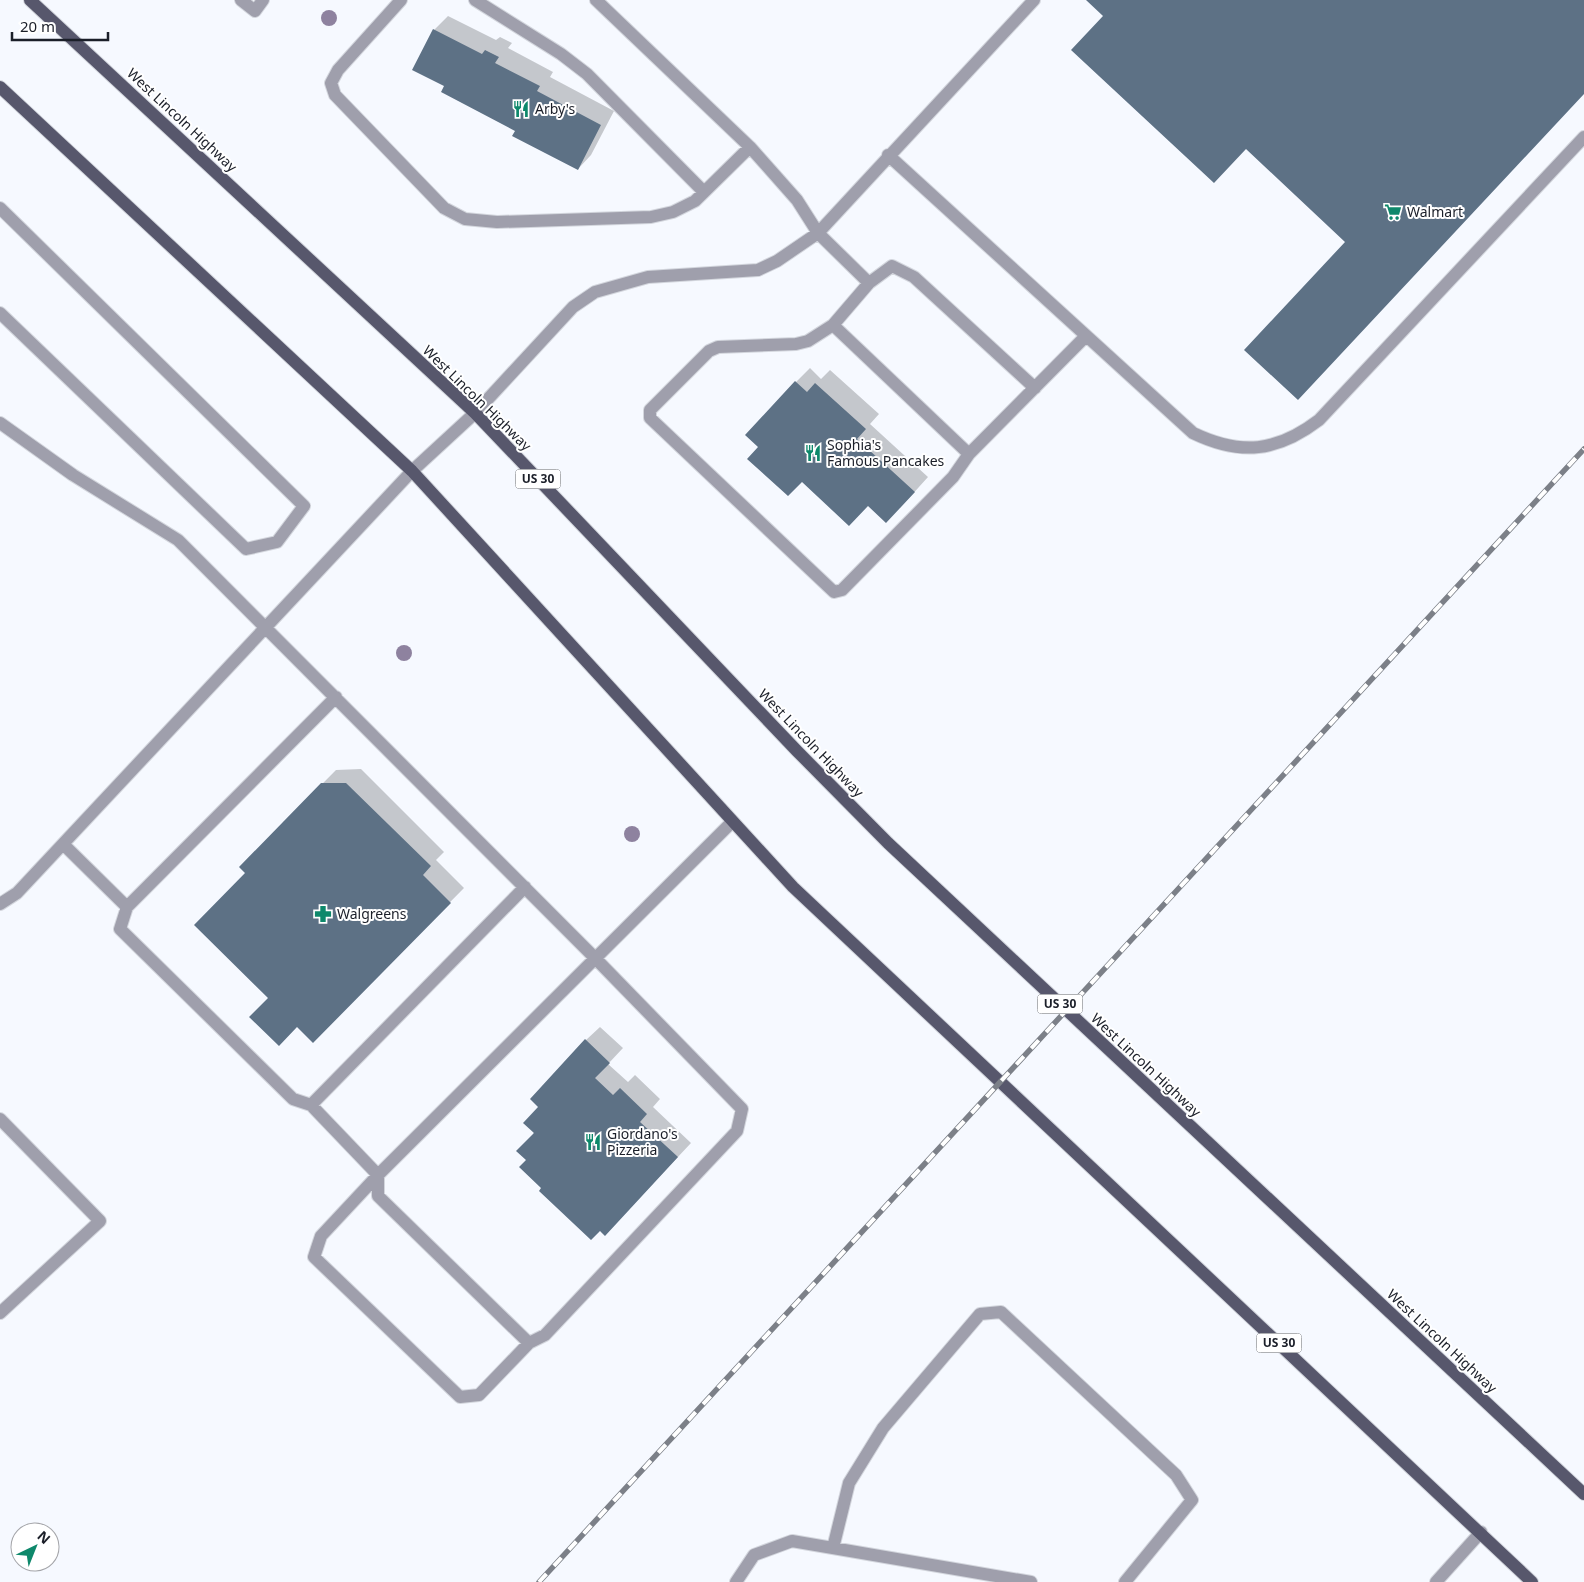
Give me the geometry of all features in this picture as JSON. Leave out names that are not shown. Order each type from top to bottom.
[{"type":"main road","name":"West Lincoln Highway","points":[[30,0],[475,413],[797,751],[888,843],[1584,1494]]},
{"type":"main road","name":"US 30","points":[[0,87],[412,471],[793,887],[1532,1582]]},
{"type":"lane","points":[[241,0],[255,11],[263,0]]},
{"type":"lane","points":[[401,0],[338,70],[331,83],[335,95],[444,208],[465,219],[497,222],[651,217],[673,212],[695,200],[750,147]]},
{"type":"lane","points":[[475,0],[561,54],[587,74],[704,192]]},
{"type":"lane","points":[[596,0],[750,147],[796,200],[818,232],[869,283]]},
{"type":"lane","points":[[0,904],[17,893],[412,471],[475,413],[573,307],[595,292],[648,277],[758,270],[777,261],[818,232],[1034,0]]},
{"type":"lane","points":[[888,155],[1085,337],[1194,433],[1216,444],[1248,449],[1276,445],[1302,433],[1319,420],[1584,137]]},
{"type":"lane","points":[[0,208],[304,506],[277,542],[246,549],[0,313]]},
{"type":"lane","points":[[1035,388],[914,277],[892,266],[869,283],[833,325],[808,341],[796,344],[718,347],[709,351],[650,410],[650,418],[834,592],[842,590],[953,477],[969,454],[1035,388],[1085,337]]},
{"type":"lane","points":[[833,325],[969,454]]},
{"type":"lane","points":[[0,423],[73,475],[178,540],[266,626],[596,959],[742,1109],[737,1131],[545,1336],[529,1343],[479,1394],[460,1397],[314,1257],[321,1236],[378,1175],[596,959],[732,822]]},
{"type":"lane","points":[[336,697],[127,907],[120,929],[293,1099],[311,1105],[378,1175],[378,1196],[529,1343]]},
{"type":"lane","points":[[63,844],[127,907]]},
{"type":"lane","points":[[311,1105],[525,888]]},
{"type":"lane","points":[[0,1118],[100,1221],[0,1313]]},
{"type":"lane","points":[[833,1548],[849,1483],[883,1428],[980,1314],[1001,1312],[1176,1474],[1192,1500],[1125,1582]]},
{"type":"lane","points":[[1436,1582],[1481,1532]]},
{"type":"lane","points":[[736,1582],[754,1555],[792,1541],[1031,1582]]},
{"type":"building","name":"Walmart","points":[[1086,0],[1584,0],[1584,94],[1298,400],[1244,350],[1345,242],[1246,149],[1214,183],[1071,50],[1103,16]]},
{"type":"building","name":"Arby's","points":[[433,29],[482,54],[485,50],[499,57],[495,63],[540,86],[537,91],[601,125],[578,170],[512,136],[515,131],[441,92],[444,86],[412,70]]},
{"type":"building","name":"Sophia's Famous Pancakes","points":[[795,381],[807,392],[815,383],[866,429],[857,439],[915,492],[886,523],[868,506],[849,526],[802,482],[788,496],[747,459],[758,447],[745,435]]},
{"type":"building","name":"Walgreens","points":[[321,783],[346,783],[431,866],[423,875],[451,903],[313,1043],[297,1027],[279,1046],[249,1017],[268,998],[194,925],[245,873],[239,867]]},
{"type":"building","name":"Giordano's Pizzeria","points":[[585,1039],[610,1063],[595,1078],[613,1095],[620,1088],[647,1114],[640,1122],[678,1157],[605,1236],[600,1231],[591,1240],[539,1191],[541,1188],[519,1167],[526,1160],[516,1151],[534,1133],[523,1123],[538,1107],[530,1099]]},
{"type":"railway","points":[[539,1582],[1584,449]]},
{"type":"place","name":"Arby's","points":[[521,109]]},
{"type":"place","name":"Walmart","points":[[1393,212]]},
{"type":"place","name":"Sophia's Famous Pancakes","points":[[813,453]]},
{"type":"place","name":"Walgreens","points":[[323,914]]},
{"type":"place","name":"Giordano's Pizzeria","points":[[593,1142]]}]
